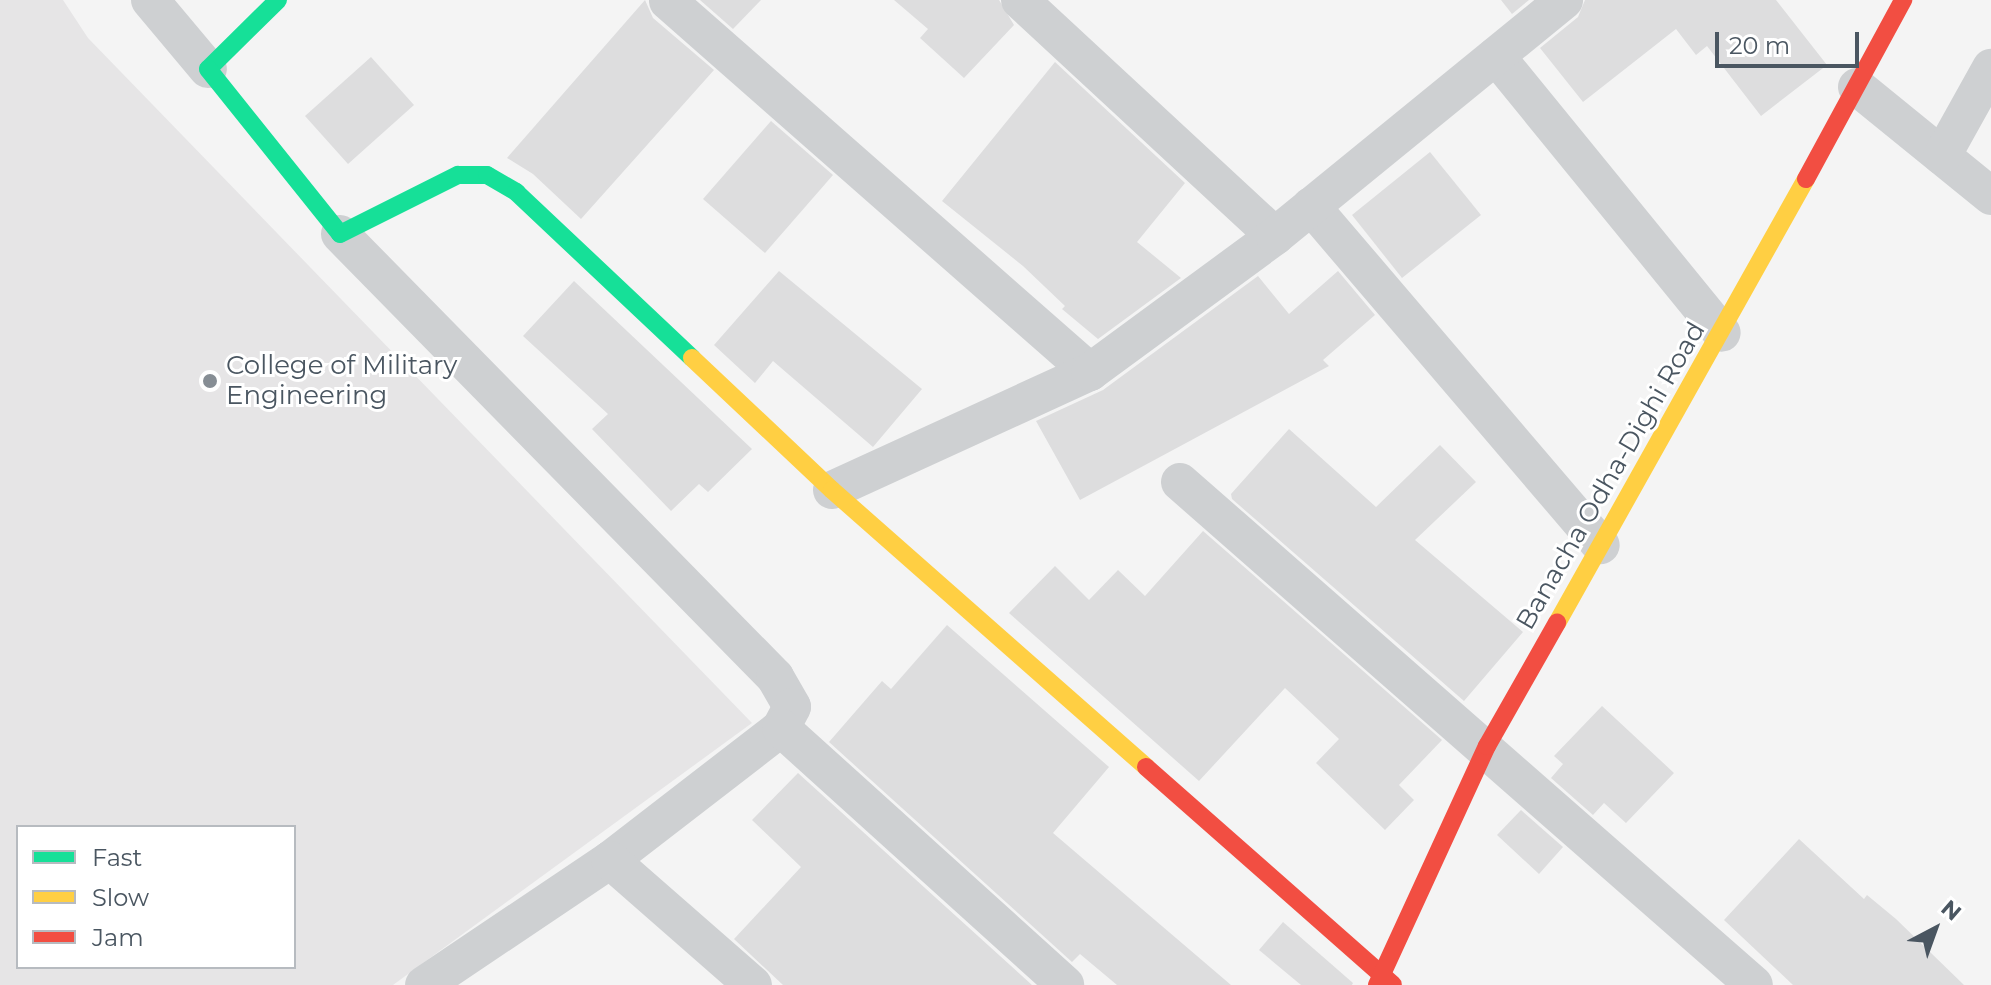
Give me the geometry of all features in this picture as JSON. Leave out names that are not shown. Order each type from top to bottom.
[{"type":"street","points":[[150,0],[340,234],[775,677],[792,707],[781,728],[610,860],[424,985]]},
{"type":"street","points":[[208,69],[278,0]]},
{"type":"street","points":[[1020,0],[1275,236]]},
{"type":"street","points":[[832,490],[1090,372],[1275,236],[1564,0]]},
{"type":"street","name":"Banacha Odha-Dighi Road","points":[[1384,982],[1487,746],[1722,333],[1903,0]]},
{"type":"street","points":[[668,1],[1090,372]]},
{"type":"street","points":[[1496,56],[1722,333]]},
{"type":"street","points":[[1942,156],[1991,68]]},
{"type":"street","points":[[1857,87],[1991,196]]},
{"type":"street","points":[[340,234],[458,175],[487,175],[516,192],[832,490],[1384,982]]},
{"type":"street","points":[[1311,206],[1601,545]]},
{"type":"street","points":[[1180,482],[1487,746],[1754,985]]},
{"type":"street","points":[[781,728],[1065,985]]},
{"type":"street","points":[[610,860],[753,985]]},
{"type":"shaded area","name":"College of Military Engineering","points":[[0,0],[63,0],[88,38],[752,723],[393,985],[0,985]]},
{"type":"building","points":[[645,0],[653,18],[714,70],[581,219],[533,174],[507,158]]},
{"type":"building","points":[[700,0],[761,0],[733,29]]},
{"type":"building","points":[[894,0],[999,0],[1014,25],[964,78],[920,38],[928,29]]},
{"type":"building","points":[[1501,0],[1529,0],[1512,14]]},
{"type":"building","points":[[1585,0],[1776,0],[1827,65],[1761,116],[1707,46],[1696,55],[1676,29],[1583,102],[1540,48],[1578,17]]},
{"type":"building","points":[[371,57],[414,105],[348,164],[305,116]]},
{"type":"building","points":[[1055,62],[1185,183],[1137,242],[1181,278],[1098,339],[1062,309],[1065,306],[1023,266],[942,201]]},
{"type":"building","points":[[771,121],[833,175],[765,253],[703,199]]},
{"type":"building","points":[[1430,152],[1481,215],[1402,278],[1352,215]]},
{"type":"building","points":[[779,271],[922,389],[873,447],[773,361],[755,383],[714,345]]},
{"type":"building","points":[[1338,271],[1375,315],[1323,360],[1329,366],[1080,500],[1036,421],[1103,390],[1258,276],[1289,314]]},
{"type":"building","points":[[574,281],[752,449],[708,492],[699,484],[671,511],[592,429],[608,414],[523,336]]},
{"type":"building","points":[[1289,429],[1376,507],[1440,445],[1476,482],[1415,540],[1523,632],[1464,701],[1232,499],[1231,494]]},
{"type":"building","points":[[1203,531],[1442,740],[1399,785],[1414,800],[1385,830],[1316,763],[1339,739],[1285,688],[1199,781],[1009,613],[1055,566],[1089,600],[1118,570],[1145,596]]},
{"type":"building","points":[[947,625],[1109,767],[1053,833],[1231,985],[1117,985],[1080,954],[1072,962],[829,742],[882,681],[891,689]]},
{"type":"building","points":[[1602,706],[1674,773],[1626,823],[1604,803],[1593,815],[1551,778],[1563,764],[1554,756]]},
{"type":"building","points":[[798,773],[1032,985],[783,985],[734,939],[801,867],[752,820]]},
{"type":"building","points":[[1521,810],[1563,847],[1539,874],[1497,835]]},
{"type":"building","points":[[1799,839],[1864,899],[1867,895],[1896,919],[1964,985],[1793,985],[1724,920]]},
{"type":"building","points":[[1283,922],[1352,985],[1301,985],[1259,950]]},
{"type":"traffic: fast","points":[[278,0],[208,69],[340,234],[458,175],[487,175],[516,192],[692,358]]},
{"type":"traffic: slow","points":[[1557,623],[1806,179]]},
{"type":"traffic: slow","points":[[692,358],[832,490],[1146,767]]},
{"type":"traffic: jam","points":[[1806,179],[1903,0]]},
{"type":"traffic: jam","points":[[1377,985],[1487,746],[1557,623]]},
{"type":"traffic: jam","points":[[1146,767],[1393,985]]},
{"type":"place","name":"College of Military Engineering","points":[[210,381]]}]
